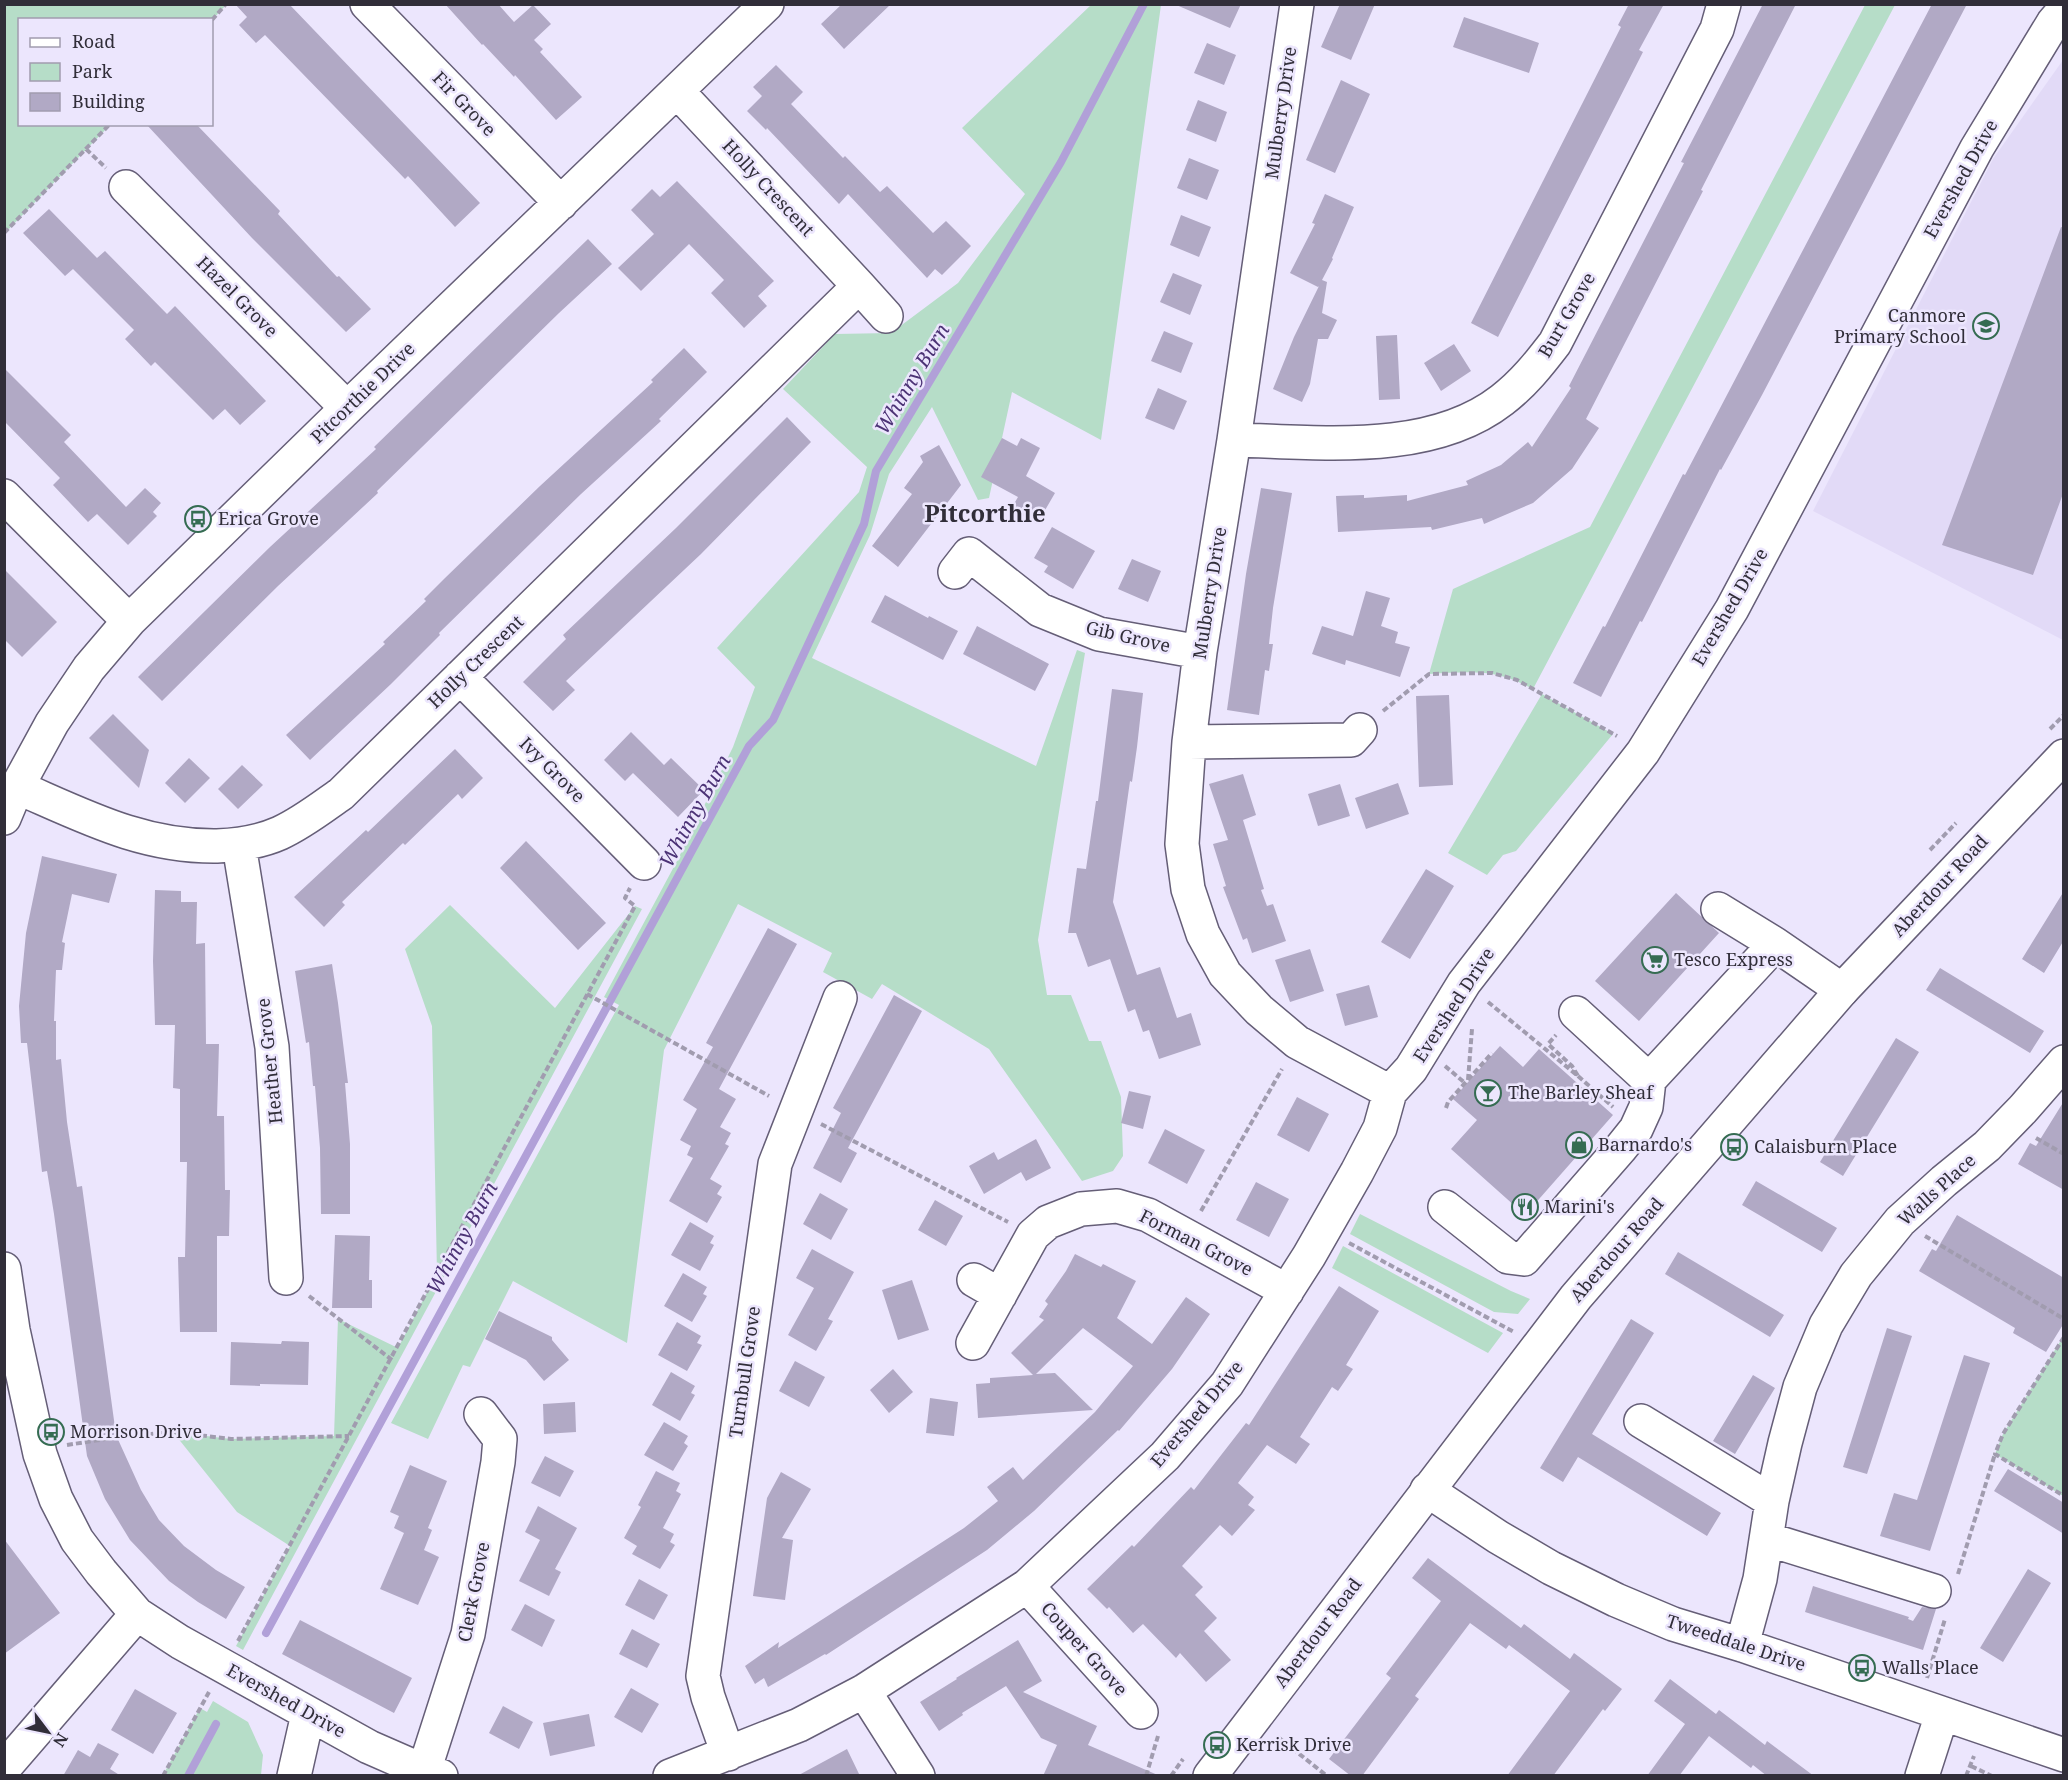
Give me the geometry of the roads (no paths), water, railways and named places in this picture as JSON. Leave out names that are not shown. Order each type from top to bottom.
[{"type":"street","name":"Fir Grove","points":[[367,4],[561,203]]},
{"type":"street","name":"Pitcorthie Drive","points":[[4,818],[17,787],[52,723],[89,668],[129,621],[767,4]]},
{"type":"street","name":"Mulberry Drive","points":[[1297,4],[1234,440],[1200,652],[1189,742],[1182,844],[1188,889],[1203,934],[1225,974],[1259,1010],[1298,1042],[1389,1092]]},
{"type":"street","name":"Burt Grove","points":[[1234,440],[1378,443],[1425,434],[1467,422],[1502,401],[1532,373],[1555,343],[1717,29],[1724,4]]},
{"type":"street","name":"Evershed Drive","points":[[670,1776],[799,1725],[864,1691],[1026,1586],[1166,1456],[1227,1384],[1325,1230],[1367,1176],[1389,1092],[1411,1070],[1464,983],[1643,752],[1732,609],[1977,148],[2049,29],[2064,10]]},
{"type":"street","name":"Holly Crescent","points":[[677,91],[886,315]]},
{"type":"street","name":"Hazel Grove","points":[[126,187],[347,408]]},
{"type":"street","name":"Holly Crescent","points":[[17,787],[123,832],[163,843],[201,846],[239,845],[278,834],[314,814],[341,794],[859,286]]},
{"type":"street","points":[[4,496],[129,621]]},
{"type":"street","name":"Gib Grove","points":[[969,554],[1040,610],[1099,634],[1200,652]]},
{"type":"street","name":"Ivy Grove","points":[[460,677],[644,863]]},
{"type":"street","points":[[1189,742],[1351,740],[1360,730]]},
{"type":"street","name":"Aberdour Road","points":[[1210,1776],[1576,1297],[1842,990],[2064,756]]},
{"type":"street","name":"Heather Grove","points":[[239,845],[272,1047],[286,1278]]},
{"type":"street","points":[[1718,909],[1775,944],[1842,990]]},
{"type":"street","points":[[1445,1207],[1508,1257],[1524,1259],[1635,1129],[1646,1107],[1649,1080],[1775,944]]},
{"type":"street","name":"Turnbull Grove","points":[[728,1754],[703,1676],[775,1164],[809,1118],[840,998]]},
{"type":"street","points":[[1576,1013],[1649,1080]]},
{"type":"street","name":"Walls Place","points":[[1742,1645],[1760,1579],[1772,1501],[1800,1387],[1826,1325],[1856,1275],[1900,1221],[1987,1146],[2024,1109],[2064,1062]]},
{"type":"street","name":"Forman Grove","points":[[973,1343],[987,1288],[1033,1235],[1048,1222],[1081,1209],[1117,1206],[1149,1215],[1287,1291]]},
{"type":"street","points":[[4,1269],[13,1330],[39,1449],[56,1498],[77,1540],[137,1614],[4,1768]]},
{"type":"street","name":"Clerk Grove","points":[[433,1773],[468,1634],[498,1462],[500,1439],[481,1414]]},
{"type":"street","points":[[1641,1421],[1772,1501]]},
{"type":"street","name":"Tweeddale Drive","points":[[1427,1490],[1498,1537],[1588,1586],[1673,1624],[1742,1645],[2064,1755]]},
{"type":"street","points":[[1767,1539],[1934,1591]]},
{"type":"street","name":"Couper Grove","points":[[1026,1586],[1141,1712]]},
{"type":"street","name":"Evershed Drive","points":[[137,1614],[180,1642],[230,1656],[308,1714],[369,1747],[433,1773]]},
{"type":"street","points":[[864,1691],[918,1776]]},
{"type":"street","points":[[294,1776],[308,1714]]},
{"type":"street","points":[[1922,1776],[1942,1714]]},
{"type":"waterway","name":"Whinny Burn","points":[[266,1633],[749,746],[773,720],[864,524],[876,471],[1061,162],[1144,4]]},
{"type":"waterway","name":"Whinny Burn","points":[[188,1776],[216,1724]]},
{"type":"place","name":"Canmore Primary School","points":[[1986,326]]},
{"type":"place","name":"Erica Grove","points":[[198,519]]},
{"type":"place","name":"Tesco Express","points":[[1655,960]]},
{"type":"place","name":"The Barley Sheaf","points":[[1488,1093]]},
{"type":"place","name":"Barnardo's","points":[[1579,1145]]},
{"type":"place","name":"Calaisburn Place","points":[[1734,1147]]},
{"type":"place","name":"Marini's","points":[[1525,1207]]},
{"type":"place","name":"Morrison Drive","points":[[51,1432]]},
{"type":"place","name":"Walls Place","points":[[1862,1668]]},
{"type":"place","name":"Kerrisk Drive","points":[[1217,1745]]},
{"type":"district","name":"Pitcorthie","points":[[985,514]]}]
